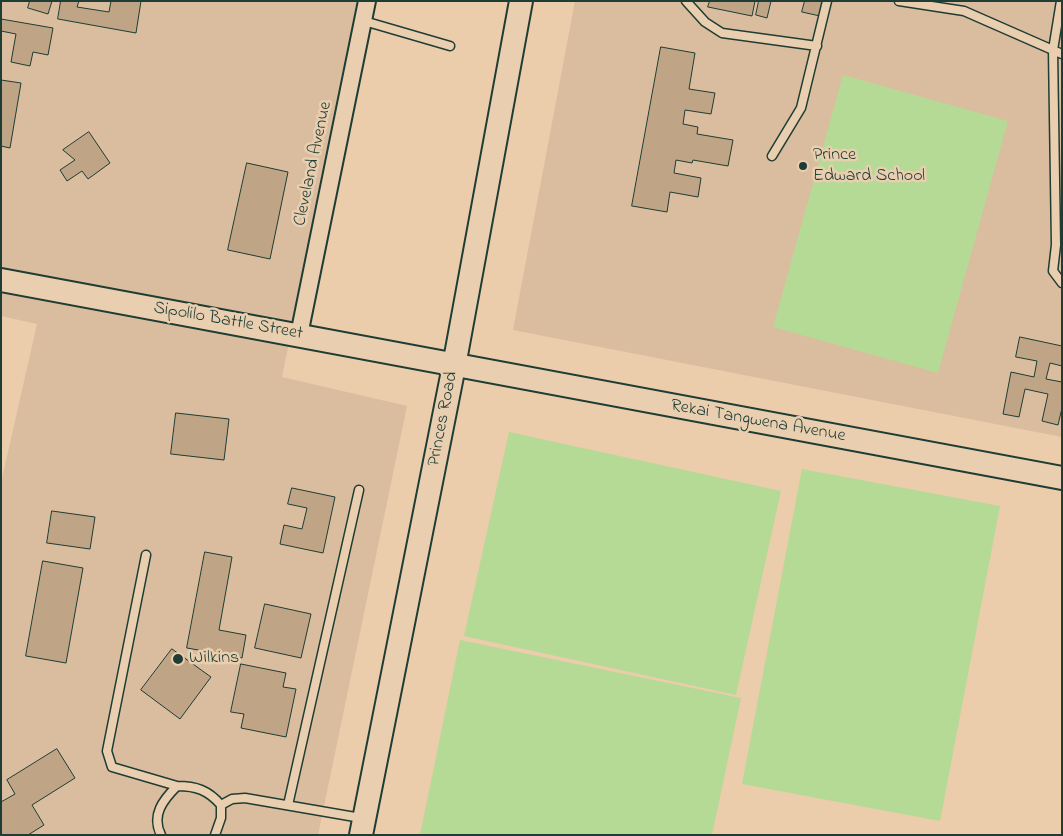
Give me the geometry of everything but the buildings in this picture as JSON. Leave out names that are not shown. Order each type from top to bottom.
[{"type":"main road","name":"Princes Road","points":[[363,827],[454,366],[521,1]]},
{"type":"main road","name":"Sipolilo Battle Street","points":[[1,280],[299,335],[454,366]]},
{"type":"main road","name":"Rekai Tangwena Avenue","points":[[454,366],[1062,478]]},
{"type":"street","name":"Cleveland Avenue","points":[[299,335],[367,1]]},
{"type":"lane","points":[[772,156],[801,108],[827,1]]},
{"type":"lane","points":[[899,1],[964,11],[1062,54]]},
{"type":"lane","points":[[1061,1],[1053,50],[1056,245],[1053,271],[1062,283]]},
{"type":"lane","points":[[689,3],[705,22],[722,33],[817,46]]},
{"type":"lane","points":[[364,21],[450,46]]},
{"type":"lane","points":[[288,805],[359,490]]},
{"type":"lane","points":[[146,555],[107,751],[112,767],[177,786],[201,789],[212,794],[221,805],[221,818],[215,835]]},
{"type":"lane","points":[[161,835],[158,828],[157,813],[163,799],[177,786]]},
{"type":"lane","points":[[221,805],[232,799],[245,798],[288,805],[363,827]]},
{"type":"shaded area","name":"Wilkins","points":[[1,1],[358,1],[282,377],[407,406],[318,835],[1,835],[1,483],[37,324],[1,316]]},
{"type":"shaded area","name":"Prince Edward School","points":[[575,1],[1062,1],[1062,437],[513,330]]},
{"type":"green space","points":[[843,75],[1008,121],[938,373],[773,327]]},
{"type":"green space","points":[[509,432],[781,491],[736,695],[464,636]]},
{"type":"green space","points":[[802,469],[1000,506],[940,821],[742,784]]},
{"type":"green space","points":[[460,640],[741,698],[712,835],[420,835]]},
{"type":"place","name":"Prince Edward School","points":[[803,166]]},
{"type":"place","name":"Wilkins","points":[[178,659]]}]
